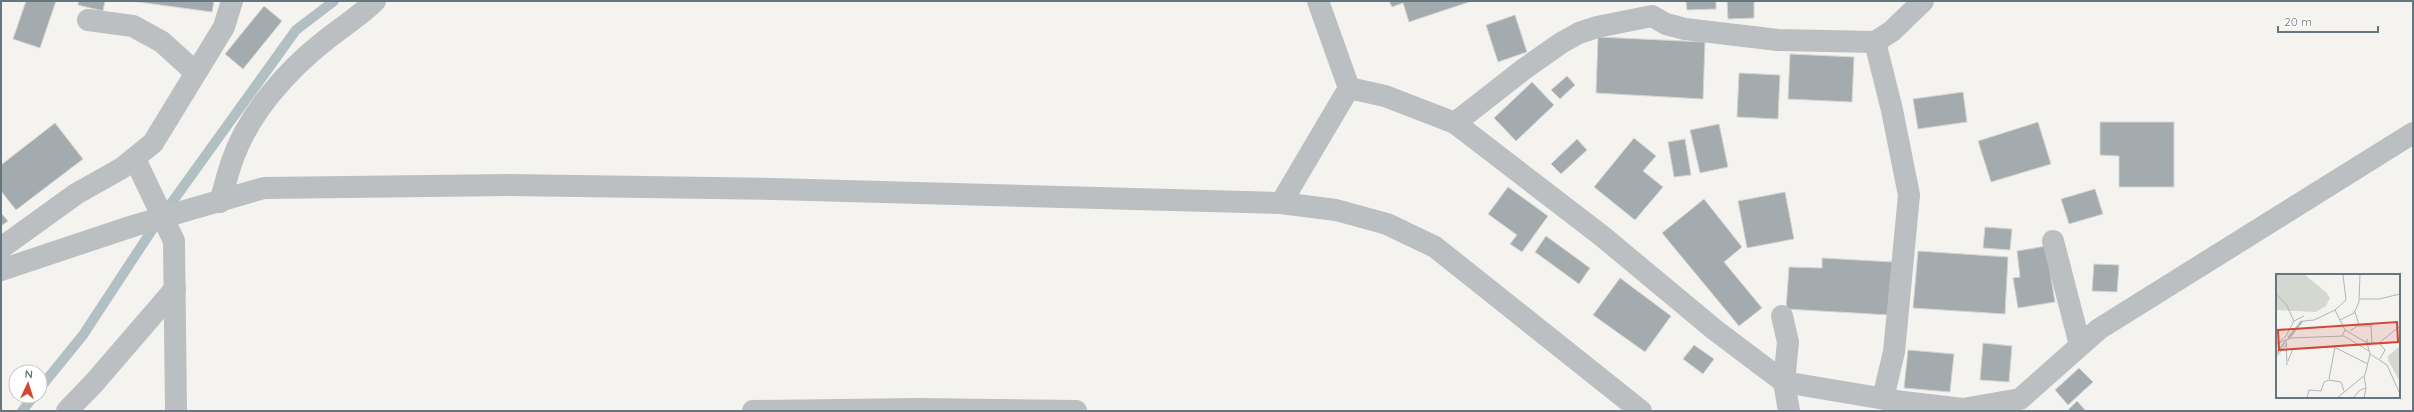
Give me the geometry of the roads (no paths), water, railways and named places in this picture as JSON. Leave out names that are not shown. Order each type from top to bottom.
[{"type":"street","points":[[1,248],[76,194],[122,168],[153,143],[195,72],[224,27],[232,1]]},
{"type":"street","points":[[220,202],[231,163],[248,128],[264,103],[310,54],[327,39],[360,16],[375,1]]},
{"type":"street","points":[[1282,203],[1348,88],[1318,1]]},
{"type":"street","points":[[1455,123],[1524,69],[1579,33],[1650,9],[1666,24],[1685,30],[1778,40],[1875,42],[1892,31],[1923,1]]},
{"type":"street","points":[[88,20],[133,26],[162,42],[195,72]]},
{"type":"street","points":[[1875,42],[1892,110],[1908,195],[1894,352],[1883,398]]},
{"type":"street","points":[[1348,88],[1385,96],[1455,123],[1602,236],[1715,330],[1784,382],[1963,409],[2025,405],[2080,345],[2098,329],[2413,132]]},
{"type":"street","points":[[135,159],[174,240],[176,411]]},
{"type":"street","points":[[1,270],[164,217],[264,188],[509,185],[773,189],[1282,203],[1336,210],[1387,224],[1435,248],[1642,411]]},
{"type":"street","points":[[2053,241],[2080,345]]},
{"type":"street","points":[[67,411],[94,383],[175,289]]},
{"type":"street","points":[[1782,316],[1788,342],[1784,382],[1789,411]]},
{"type":"street","points":[[752,411],[918,409],[1076,411]]},
{"type":"waterway","points":[[48,378],[83,335],[152,230],[296,30],[334,1]]},
{"type":"waterway","points":[[22,411],[28,404]]}]
